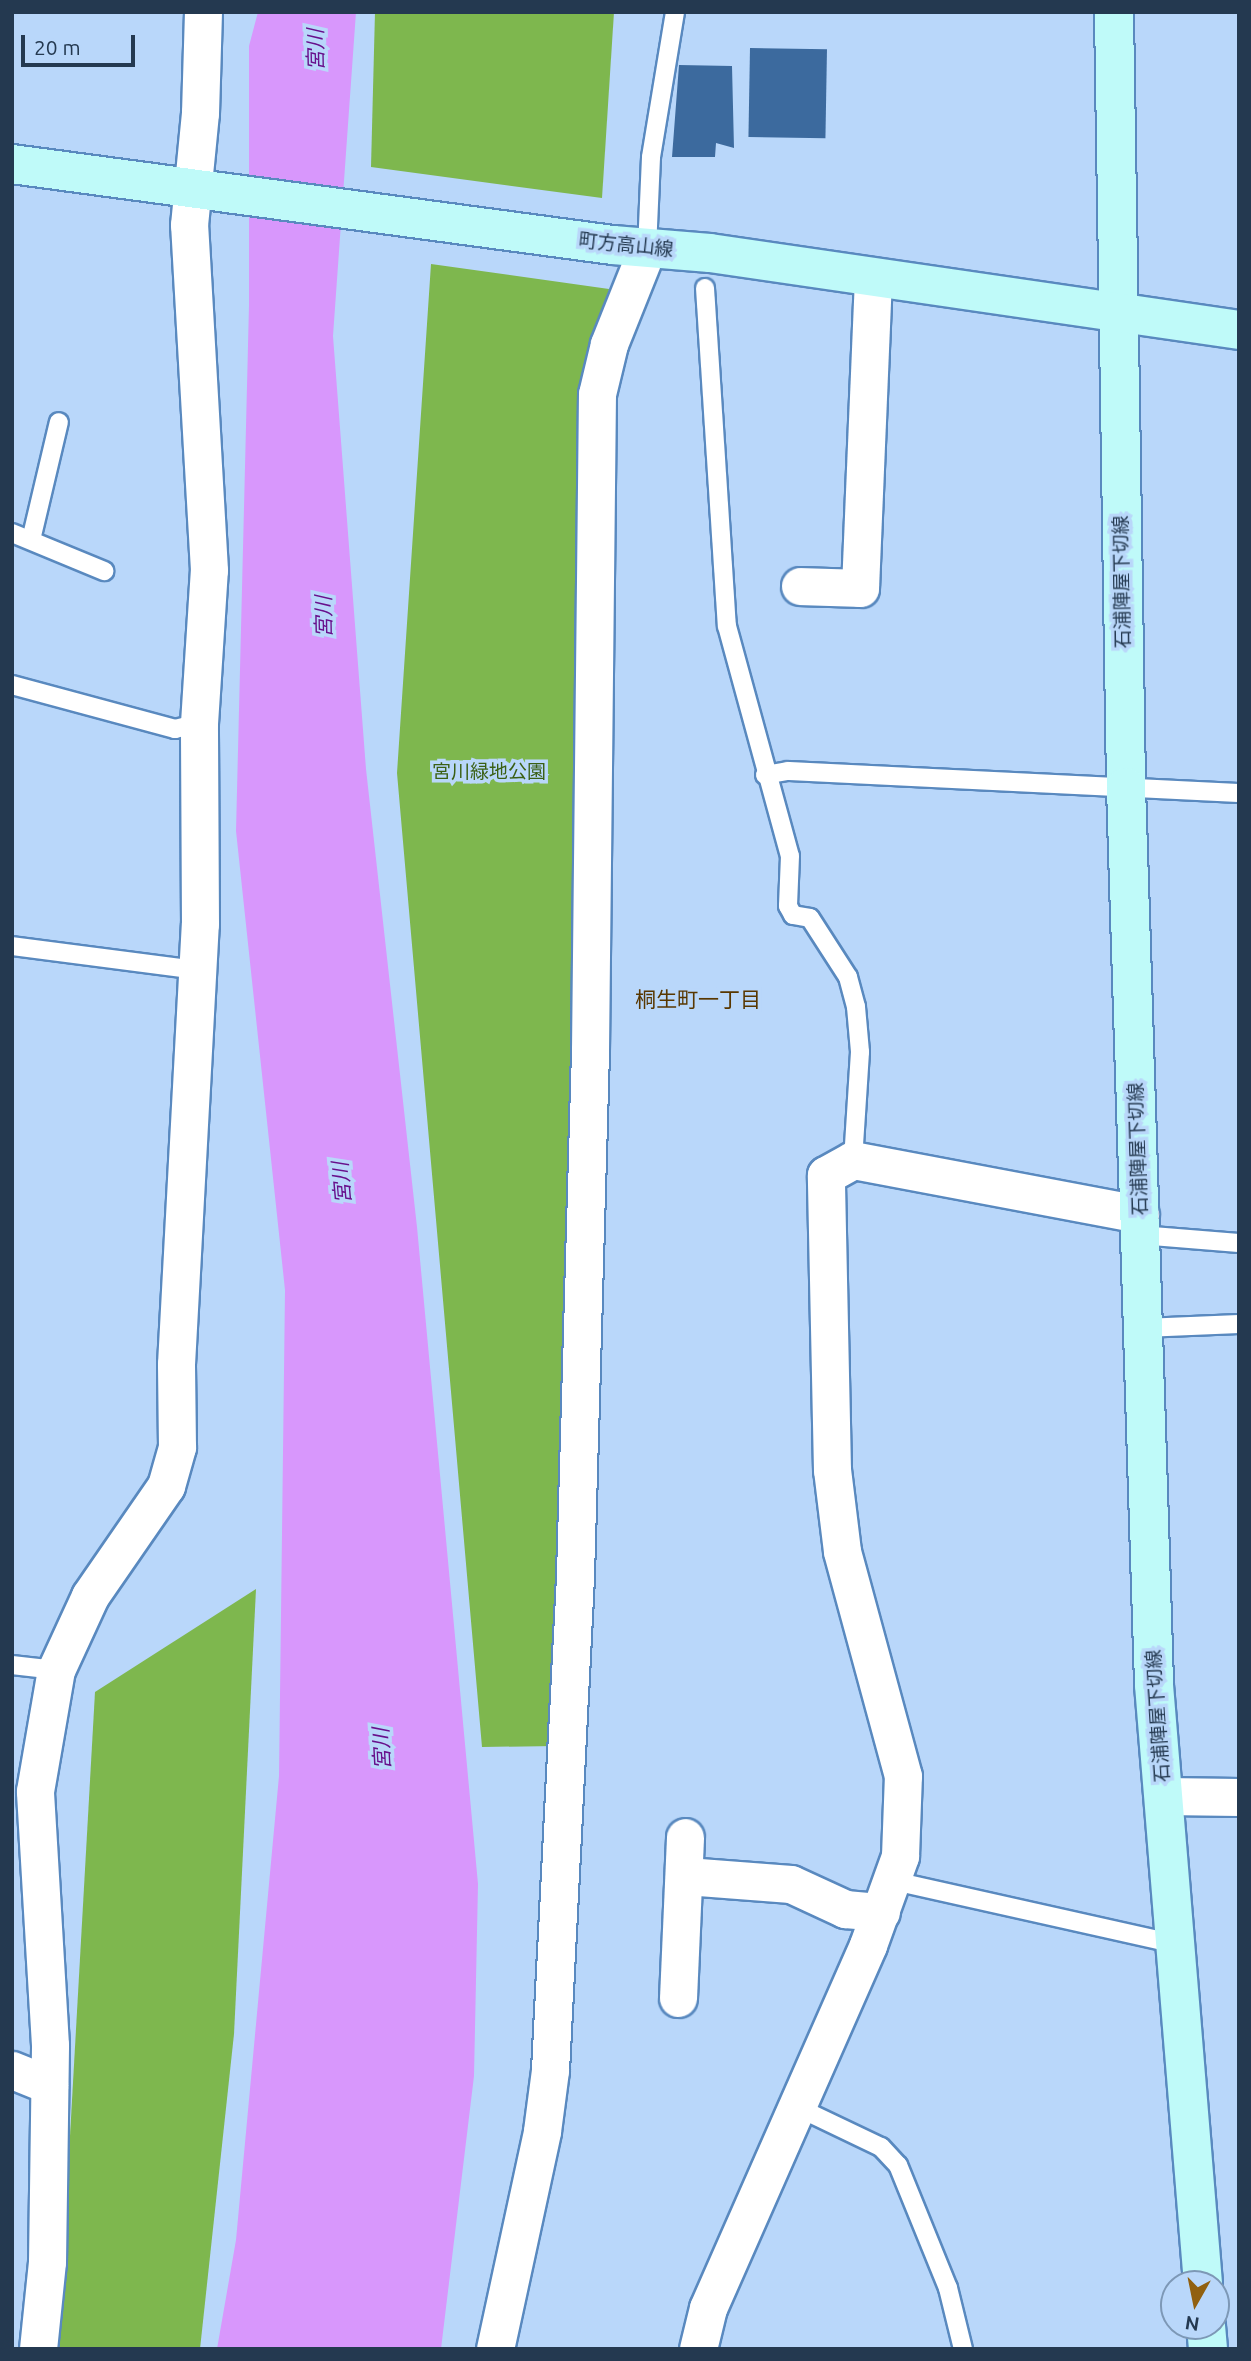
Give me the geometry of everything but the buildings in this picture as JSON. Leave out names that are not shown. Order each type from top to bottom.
[{"type":"main road","name":"石浦陣屋下切線","points":[[1114,12],[1126,788],[1154,1685],[1202,2270]]},
{"type":"main road","name":"町方高山線","points":[[12,164],[200,187],[629,247],[710,253],[1239,330]]},
{"type":"street","points":[[38,2349],[47,2262],[49,2085],[35,1791],[56,1670],[90,1595],[166,1486],[173,1467],[198,970],[198,723],[209,570],[200,187],[203,12]]},
{"type":"street","points":[[495,2349],[542,2131],[550,2070],[575,1575],[589,1077],[597,394],[629,247]]},
{"type":"street","points":[[800,586],[860,588],[873,277]]},
{"type":"street","points":[[698,2349],[708,2308],[888,1897],[905,1804],[903,1776],[845,1564],[832,1470],[826,1175],[853,1160],[1140,1225]]},
{"type":"street","points":[[1164,1796],[1239,1797]]},
{"type":"street","points":[[678,1998],[686,1876],[685,1837]]},
{"type":"street","points":[[686,1876],[791,1884],[845,1909],[888,1897]]},
{"type":"street","points":[[12,2070],[49,2085]]},
{"type":"lane","points":[[629,247],[651,157],[675,12]]},
{"type":"lane","points":[[705,288],[727,626],[765,775],[790,856],[790,912],[810,918],[848,977],[856,1007],[860,1052],[853,1160]]},
{"type":"lane","points":[[31,540],[59,422]]},
{"type":"lane","points":[[12,533],[104,571]]},
{"type":"lane","points":[[12,685],[175,729],[198,723]]},
{"type":"lane","points":[[765,775],[788,771],[1239,793]]},
{"type":"lane","points":[[12,946],[198,970]]},
{"type":"lane","points":[[1140,1225],[1239,1242]]},
{"type":"lane","points":[[1143,1328],[1239,1324]]},
{"type":"lane","points":[[12,1665],[56,1670]]},
{"type":"lane","points":[[888,1897],[1176,1944]]},
{"type":"lane","points":[[797,2107],[881,2147],[898,2165],[947,2288],[963,2349]]},
{"type":"green space","points":[[375,12],[614,12],[602,198],[371,167]]},
{"type":"green space","name":"宮川緑地公園","points":[[431,264],[609,289],[601,344],[555,1746],[482,1747],[397,773]]},
{"type":"green space","points":[[256,1589],[234,2034],[200,2349],[58,2349],[95,1692]]},
{"type":"water","name":"宮川","points":[[258,12],[356,12],[333,336],[366,769],[417,1227],[478,1884],[474,2076],[441,2349],[217,2349],[236,2240],[279,1776],[285,1290],[236,831],[249,305],[249,46]]},
{"type":"district","name":"桐生町一丁目","points":[[698,999]]}]
